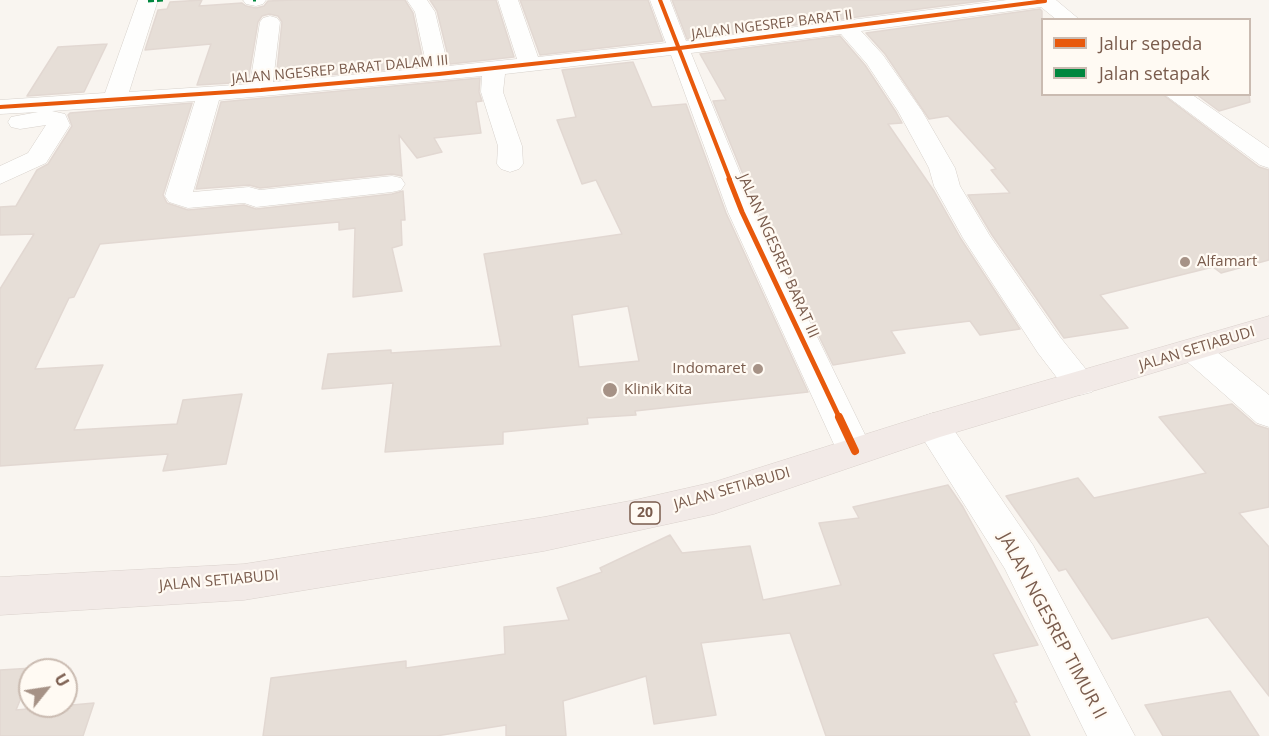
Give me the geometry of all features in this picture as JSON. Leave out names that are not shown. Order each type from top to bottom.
[{"type":"highway","name":"JALAN SETIABUDI","points":[[0,596],[244,582],[544,534],[714,498],[933,426],[1269,327]]},
{"type":"street","points":[[115,98],[153,0]]},
{"type":"street","name":"JALAN NGESREP BARAT DALAM III","points":[[417,0],[425,12],[439,74]]},
{"type":"street","points":[[508,0],[530,64]]},
{"type":"street","name":"JALAN NGESREP BARAT III","points":[[660,0],[742,213],[855,451]]},
{"type":"street","points":[[1044,1],[1068,18]]},
{"type":"street","name":"JALAN NGESREP BARAT II","points":[[680,48],[1044,1]]},
{"type":"street","points":[[261,90],[270,22]]},
{"type":"street","name":"JALAN NGESREP BARAT II","points":[[847,28],[875,60],[910,111],[942,168],[947,186],[977,238],[1049,345],[1080,383]]},
{"type":"street","name":"JALAN NGESREP BARAT DALAM III","points":[[0,107],[261,90],[439,74],[680,48]]},
{"type":"street","points":[[494,68],[492,92],[510,146],[510,164]]},
{"type":"street","points":[[209,93],[178,196],[188,200],[249,195],[255,199],[392,184]]},
{"type":"street","points":[[1178,96],[1269,160]]},
{"type":"street","points":[[0,129],[37,118],[52,117],[58,121],[57,128],[36,158],[0,176]]},
{"type":"street","points":[[1194,350],[1269,414]]},
{"type":"street","name":"JALAN NGESREP TIMUR II","points":[[933,426],[1019,557],[1112,736]]},
{"type":"building","points":[[202,0],[199,6],[242,3],[256,8],[264,6],[268,1],[405,0],[413,13],[424,66],[276,80],[282,22],[278,16],[269,14],[262,16],[258,22],[248,82],[197,85],[211,44],[145,50],[158,10],[167,9],[170,2]]},
{"type":"building","points":[[430,0],[496,0],[514,57],[450,64],[437,11]]},
{"type":"building","points":[[520,0],[648,0],[663,41],[540,55]]},
{"type":"building","points":[[672,0],[989,0],[687,39]]},
{"type":"building","points":[[1040,9],[1042,11],[1041,96],[1165,96],[1259,167],[1269,170],[1269,260],[1221,273],[1213,267],[1100,295],[1128,328],[1064,338],[992,235],[968,195],[1010,193],[991,170],[996,169],[948,116],[929,119],[885,54],[866,33]]},
{"type":"building","points":[[840,36],[865,65],[896,112],[902,123],[888,124],[934,191],[961,239],[1020,329],[980,335],[970,321],[891,331],[905,353],[833,365],[758,211],[713,101],[726,100],[700,54]]},
{"type":"building","points":[[107,44],[84,92],[27,96],[58,47]]},
{"type":"building","points":[[633,62],[652,107],[686,104],[726,213],[808,392],[635,411],[636,415],[587,418],[588,424],[503,432],[503,444],[385,452],[393,383],[322,389],[328,354],[391,350],[391,353],[501,346],[484,254],[622,234],[596,180],[582,184],[557,120],[576,117],[562,70]],"holes":[[[628,306],[639,361],[579,367],[572,315]]]},
{"type":"building","points":[[480,78],[479,92],[482,101],[476,102],[481,133],[434,138],[442,152],[417,158],[399,135],[402,176],[392,174],[260,188],[249,185],[196,189],[221,102]]},
{"type":"building","points":[[1199,96],[1249,96],[1250,102],[1219,111]]},
{"type":"building","points":[[192,103],[163,195],[167,203],[188,210],[244,205],[256,209],[403,191],[405,220],[401,220],[402,245],[392,248],[402,291],[353,297],[355,228],[339,230],[339,222],[100,244],[74,297],[69,298],[35,369],[103,365],[74,430],[177,424],[183,400],[242,394],[226,464],[163,471],[168,454],[0,466],[0,289],[34,234],[0,235],[0,207],[16,206],[37,170],[48,164],[72,126],[68,115],[70,113]]},
{"type":"building","points":[[1232,404],[1256,425],[1269,429],[1269,507],[1239,513],[1269,547],[1269,696],[1208,617],[1112,639],[1066,569],[1059,571],[1006,496],[1078,478],[1094,498],[1206,473],[1159,417]]},
{"type":"building","points":[[948,485],[963,507],[1038,645],[993,654],[1017,702],[1014,702],[1030,736],[826,736],[790,633],[701,643],[716,715],[654,724],[646,676],[563,701],[566,736],[506,736],[506,725],[436,736],[263,736],[271,678],[406,661],[406,668],[505,654],[504,627],[569,620],[557,588],[602,572],[600,568],[670,535],[682,553],[750,546],[763,600],[841,585],[819,523],[859,518],[853,507]]},
{"type":"building","points":[[18,669],[16,710],[18,710],[18,718],[78,718],[78,704],[94,703],[83,736],[0,736],[0,670]]},
{"type":"building","points":[[1230,691],[1259,736],[1163,736],[1145,705]]},
{"type":"marked path","points":[[148,1],[163,0]]},
{"type":"cycle path","points":[[660,0],[742,212],[855,451]]},
{"type":"cycle path","points":[[0,107],[261,90],[439,74],[680,48],[1045,1]]},
{"type":"place","name":"Alfamart","points":[[1185,262]]},
{"type":"place","name":"Indomaret","points":[[758,369]]},
{"type":"place","name":"Klinik Kita","points":[[610,390]]}]
